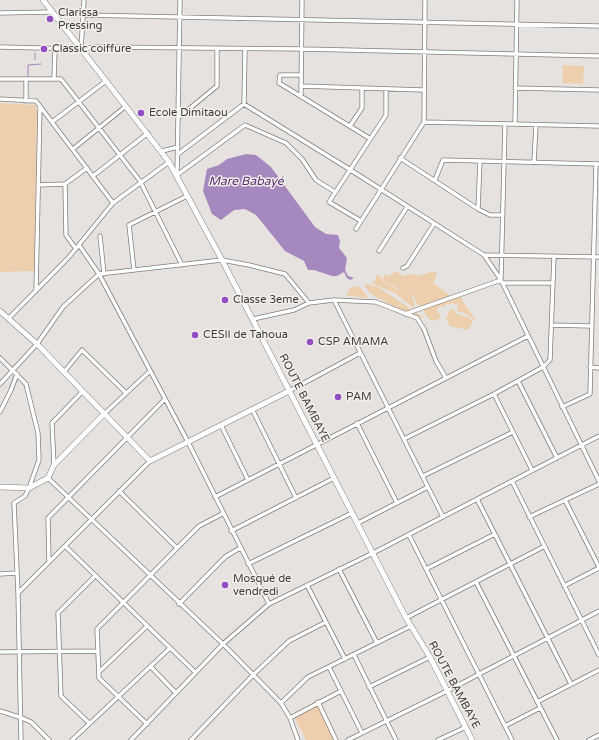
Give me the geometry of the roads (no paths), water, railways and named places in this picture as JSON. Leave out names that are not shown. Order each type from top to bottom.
[{"type":"street","name":"ROUTE BAMBAYE","points":[[43,0],[148,133],[169,162],[222,260],[406,618],[430,657],[472,740]]},
{"type":"street","points":[[81,49],[84,0]]},
{"type":"street","points":[[176,175],[178,154],[180,0]]},
{"type":"street","points":[[301,97],[303,49],[302,0]]},
{"type":"street","points":[[356,228],[424,122],[423,90],[425,0]]},
{"type":"street","points":[[515,124],[517,0]]},
{"type":"street","points":[[0,13],[52,12]]},
{"type":"street","points":[[84,15],[425,21],[599,26]]},
{"type":"street","points":[[0,47],[55,49],[81,49],[97,47],[303,49],[599,56]]},
{"type":"street","points":[[178,118],[216,86],[217,48]]},
{"type":"street","points":[[54,79],[55,49]]},
{"type":"street","points":[[244,104],[245,49]]},
{"type":"street","points":[[302,75],[280,75],[279,83],[369,138]]},
{"type":"street","points":[[0,79],[61,79],[77,102],[140,181],[182,265]]},
{"type":"street","points":[[26,80],[26,101]]},
{"type":"street","points":[[52,122],[106,81]]},
{"type":"street","points":[[301,86],[423,90]]},
{"type":"street","points":[[350,126],[362,108],[362,88]]},
{"type":"street","points":[[515,88],[599,90]]},
{"type":"street","points":[[361,221],[329,202],[369,138],[386,115],[386,89]]},
{"type":"street","points":[[0,99],[36,101],[113,203]]},
{"type":"street","points":[[178,154],[244,104]]},
{"type":"street","points":[[244,104],[484,255],[502,281],[599,482],[529,517]]},
{"type":"street","points":[[36,291],[40,106]]},
{"type":"street","points":[[72,149],[126,106]]},
{"type":"street","points":[[424,122],[599,126]]},
{"type":"street","points":[[502,281],[502,215],[505,124]]},
{"type":"street","points":[[176,175],[245,125],[286,143],[302,159],[316,180],[335,192]]},
{"type":"street","points":[[536,125],[536,168]]},
{"type":"street","points":[[93,176],[148,133]]},
{"type":"street","points":[[162,151],[178,147]]},
{"type":"street","points":[[400,158],[478,209],[490,215],[502,215]]},
{"type":"street","points":[[434,180],[442,160],[598,164],[597,257],[591,326],[590,394],[562,406]]},
{"type":"street","points":[[478,209],[480,161]]},
{"type":"street","points":[[8,318],[76,249],[113,203],[140,181],[169,162]]},
{"type":"street","points":[[38,185],[65,184],[87,168]]},
{"type":"street","points":[[65,184],[66,235],[76,249]]},
{"type":"street","points":[[134,270],[129,225],[187,196]]},
{"type":"street","points":[[379,251],[407,207]]},
{"type":"street","points":[[403,268],[407,266],[434,224]]},
{"type":"street","points":[[100,236],[104,274]]},
{"type":"street","points":[[79,245],[99,274],[188,442],[222,514],[269,604]]},
{"type":"street","points":[[484,255],[597,257]]},
{"type":"street","points":[[404,439],[494,394],[543,367],[550,360],[554,256]]},
{"type":"street","points":[[0,384],[37,344],[63,307],[99,274],[222,260],[249,264],[285,274],[309,303]]},
{"type":"street","points":[[405,314],[502,281],[553,283]]},
{"type":"street","points":[[334,300],[443,517]]},
{"type":"street","points":[[252,319],[294,310],[309,303],[334,300],[376,302],[417,318],[424,329],[436,361],[446,378]]},
{"type":"street","points":[[0,311],[37,344],[150,461]]},
{"type":"street","points":[[552,325],[591,326]]},
{"type":"street","points":[[215,497],[528,336]]},
{"type":"street","points":[[64,372],[82,350],[126,394]]},
{"type":"street","points":[[18,593],[150,461],[360,353]]},
{"type":"street","points":[[0,358],[26,384],[38,433],[39,460],[25,496],[14,503],[22,718],[21,740]]},
{"type":"street","points":[[590,367],[599,368]]},
{"type":"street","points":[[0,488],[29,488],[48,478],[54,465],[104,414],[150,371]]},
{"type":"street","points":[[0,412],[17,374]]},
{"type":"street","points":[[518,381],[557,458]]},
{"type":"street","points":[[54,465],[52,423],[83,392]]},
{"type":"street","points":[[494,394],[532,470]]},
{"type":"street","points":[[49,562],[48,518],[165,399]]},
{"type":"street","points":[[252,409],[296,498]]},
{"type":"street","points":[[357,423],[397,503]]},
{"type":"street","points":[[221,425],[248,480]]},
{"type":"street","points":[[423,476],[513,432]]},
{"type":"street","points":[[131,740],[222,644],[269,604],[409,535],[599,436]]},
{"type":"street","points":[[48,478],[222,644],[281,703],[290,718],[298,740]]},
{"type":"street","points":[[231,531],[334,478]]},
{"type":"street","points":[[512,481],[543,547],[599,655]]},
{"type":"street","points":[[358,523],[428,487]]},
{"type":"street","points":[[119,491],[177,548]]},
{"type":"street","points":[[477,499],[571,684]]},
{"type":"street","points":[[564,586],[599,568],[565,500]]},
{"type":"street","points":[[248,564],[352,513]]},
{"type":"street","points":[[147,724],[99,678],[97,629],[199,526],[222,514]]},
{"type":"street","points":[[426,569],[495,534]]},
{"type":"street","points":[[409,535],[512,740]]},
{"type":"street","points":[[65,546],[195,672]]},
{"type":"street","points":[[406,618],[543,547]]},
{"type":"street","points":[[179,604],[225,557],[240,548]]},
{"type":"street","points":[[339,569],[377,643]]},
{"type":"street","points":[[0,574],[16,573]]},
{"type":"street","points":[[89,723],[61,696],[58,613],[96,576]]},
{"type":"street","points":[[476,582],[557,740]]},
{"type":"street","points":[[308,585],[345,659]]},
{"type":"street","points":[[348,740],[447,691],[599,611]]},
{"type":"street","points":[[191,740],[253,675],[290,641],[326,622]]},
{"type":"street","points":[[99,672],[148,626]]},
{"type":"street","points":[[281,703],[308,677],[411,626]]},
{"type":"street","points":[[72,740],[117,695],[125,691],[170,648]]},
{"type":"street","points":[[0,652],[98,651]]},
{"type":"street","points":[[354,655],[396,740]]},
{"type":"street","points":[[369,686],[430,657]]},
{"type":"street","points":[[151,667],[176,693]]},
{"type":"street","points":[[329,667],[362,733]]},
{"type":"street","points":[[537,702],[599,670]]},
{"type":"street","points":[[290,718],[341,691]]},
{"type":"street","points":[[318,702],[336,740]]},
{"type":"street","points":[[505,726],[540,708]]},
{"type":"street","points":[[0,711],[31,722],[49,740]]},
{"type":"street","points":[[438,740],[466,728]]},
{"type":"street","points":[[589,740],[599,736]]},
{"type":"water","name":"Mare Babayé","points":[[246,154],[256,155],[271,167],[315,227],[326,234],[338,235],[340,241],[339,248],[347,258],[345,270],[348,276],[354,278],[350,280],[344,272],[337,276],[332,276],[314,270],[308,270],[304,261],[285,251],[256,215],[245,209],[234,210],[221,220],[212,214],[203,191],[207,169],[219,165],[227,159]]},
{"type":"waterway","points":[[35,53],[35,60]]},
{"type":"waterway","points":[[28,77],[28,65],[41,64]]},
{"type":"place","name":"Clarissa Pressing","points":[[50,19]]},
{"type":"place","name":"Classic coiffure","points":[[44,49]]},
{"type":"place","name":"Ecole Dimitaou","points":[[141,113]]},
{"type":"place","name":"Classe 3eme","points":[[225,300]]},
{"type":"place","name":"CESII de Tahoua","points":[[195,335]]},
{"type":"place","name":"CSP AMAMA","points":[[310,342]]},
{"type":"place","name":"PAM","points":[[338,397]]},
{"type":"place","name":"Mosqué de vendredi","points":[[225,585]]}]
